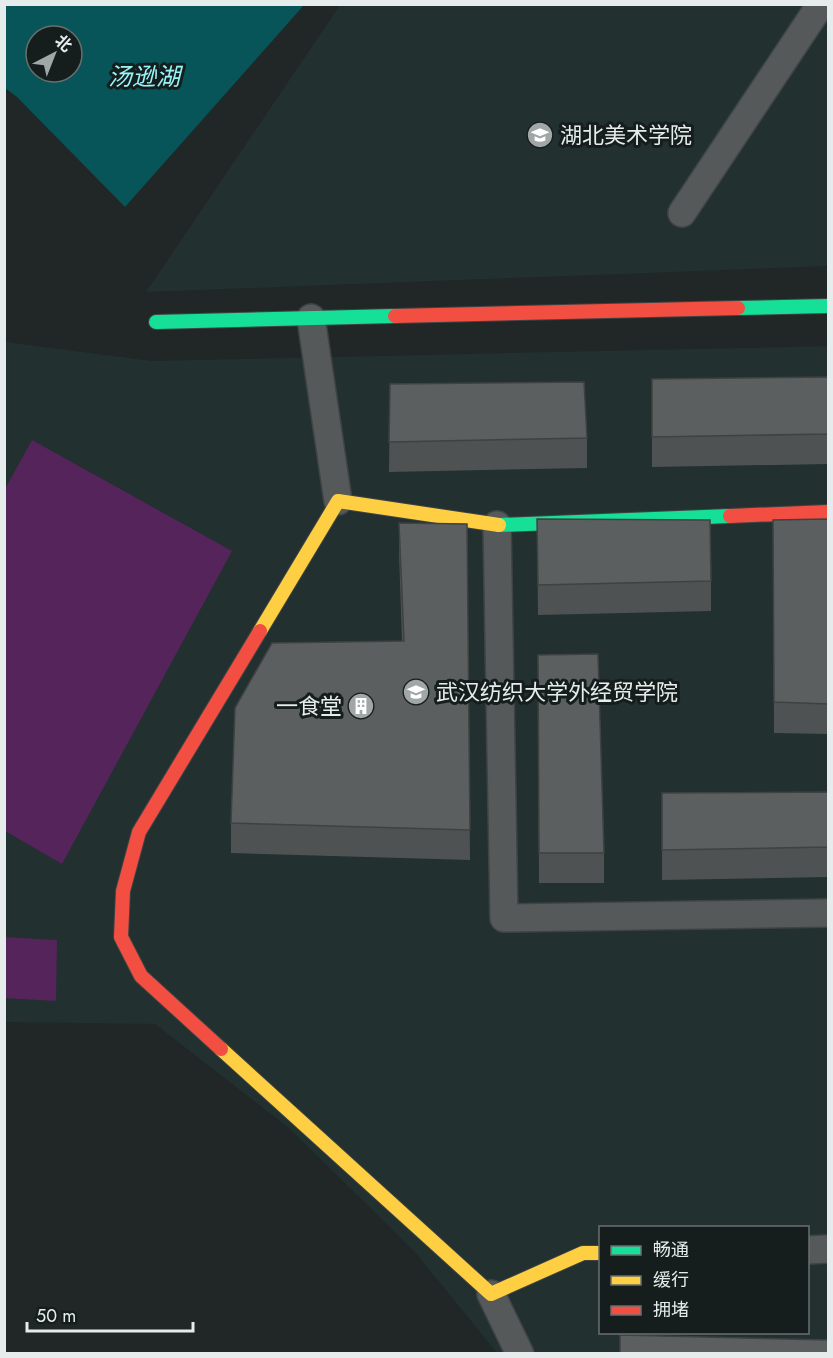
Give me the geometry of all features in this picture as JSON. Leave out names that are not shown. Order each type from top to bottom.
[{"type":"street","points":[[682,213],[821,4]]},
{"type":"street","points":[[156,322],[828,306]]},
{"type":"street","points":[[310,318],[338,501],[139,832],[123,891],[121,937],[141,976],[491,1294],[520,1353]]},
{"type":"street","points":[[338,501],[497,525],[828,512]]},
{"type":"street","points":[[497,525],[504,918],[828,913]]},
{"type":"street","points":[[809,1250],[828,1249]]},
{"type":"street","points":[[491,1294],[583,1253],[599,1253]]},
{"type":"shaded area","name":"湖北美术学院","points":[[340,5],[828,5],[828,266],[146,292]]},
{"type":"shaded area","name":"武汉纺织大学外经贸学院","points":[[5,342],[152,361],[828,346],[828,1353],[497,1353],[415,1252],[289,1128],[155,1024],[5,1022]]},
{"type":"shaded area","points":[[32,440],[232,551],[62,864],[5,831],[5,489]]},
{"type":"shaded area","points":[[4,937],[57,940],[56,1001],[5,998]]},
{"type":"water","name":"汤逊湖","points":[[5,4],[304,5],[125,207],[17,97],[5,88]]},
{"type":"building","points":[[828,377],[828,434],[652,437],[652,379]]},
{"type":"building","points":[[584,382],[587,438],[389,442],[390,384]]},
{"type":"building","points":[[537,519],[710,520],[711,581],[538,585]]},
{"type":"building","points":[[828,519],[828,704],[774,702],[773,520]]},
{"type":"building","name":"一食堂","points":[[399,523],[467,524],[470,830],[231,823],[235,708],[272,643],[404,641]]},
{"type":"building","points":[[598,654],[604,853],[539,853],[538,655]]},
{"type":"building","points":[[828,792],[828,847],[662,850],[662,793]]},
{"type":"building","points":[[620,1335],[828,1340],[828,1353],[620,1353]]},
{"type":"traffic: fast","points":[[738,308],[828,306]]},
{"type":"traffic: fast","points":[[156,322],[395,316]]},
{"type":"traffic: fast","points":[[499,525],[730,516]]},
{"type":"traffic: slow","points":[[260,631],[338,501],[499,525]]},
{"type":"traffic: slow","points":[[221,1049],[491,1294],[583,1253],[599,1253]]},
{"type":"traffic: jam","points":[[395,316],[738,308]]},
{"type":"traffic: jam","points":[[730,516],[828,512]]},
{"type":"traffic: jam","points":[[221,1049],[141,976],[121,937],[123,891],[139,832],[260,631]]},
{"type":"place","name":"湖北美术学院","points":[[540,135]]},
{"type":"place","name":"武汉纺织大学外经贸学院","points":[[416,692]]},
{"type":"place","name":"一食堂","points":[[361,706]]}]
